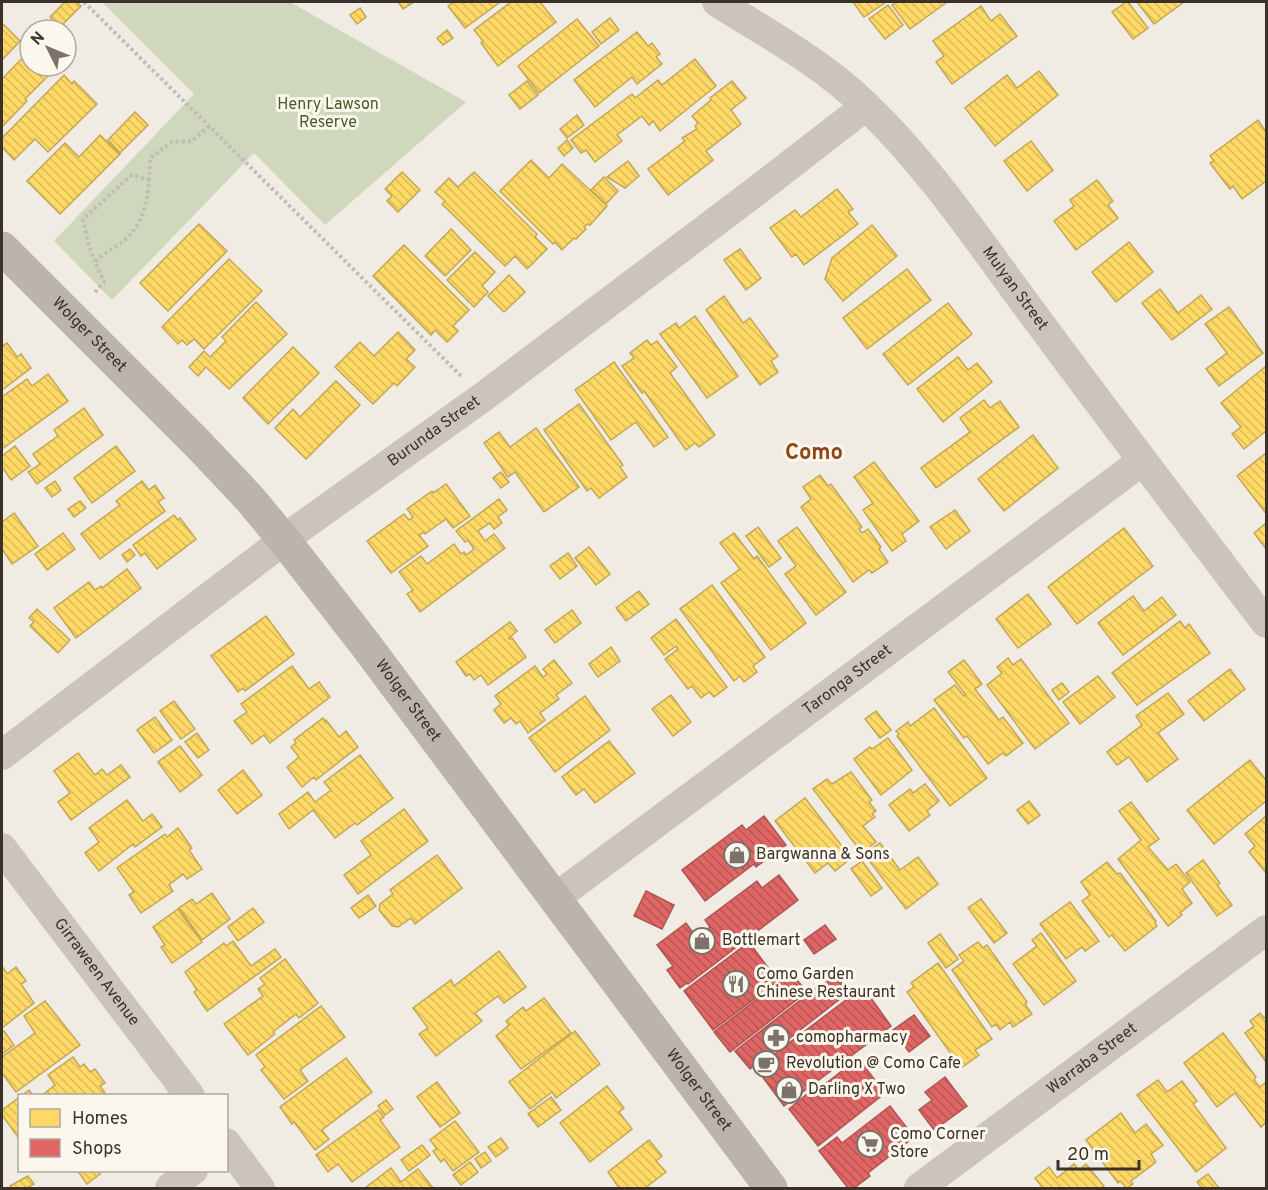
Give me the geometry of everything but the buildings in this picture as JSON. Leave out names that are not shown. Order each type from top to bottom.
[{"type":"street","name":"Mulyan Street","points":[[717,2],[800,53],[847,88],[891,132],[946,198],[1266,623]]},
{"type":"street","name":"Burunda Street","points":[[2,755],[284,540],[483,397],[866,106]]},
{"type":"street","name":"Wolger Street","points":[[2,248],[198,444],[250,499],[284,540],[365,644],[771,1188]]},
{"type":"street","name":"Taronga Street","points":[[554,899],[1142,461]]},
{"type":"street","name":"Girraween Avenue","points":[[2,848],[189,1094]]},
{"type":"street","name":"Warraba Street","points":[[919,1188],[1266,930]]},
{"type":"street","points":[[228,1145],[260,1188]]},
{"type":"street","points":[[170,1188],[190,1172]]},
{"type":"path","points":[[84,2],[483,397]]},
{"type":"path","points":[[95,262],[129,237],[146,210],[150,158],[172,142],[192,141],[210,126]]},
{"type":"path","points":[[95,292],[104,282],[89,247],[83,219],[132,175],[150,180]]},
{"type":"green space","name":"Henry Lawson Reserve","points":[[102,2],[290,2],[466,102],[325,225],[254,153],[112,300],[54,241],[194,94]]},
{"type":"place","name":"Bargwanna & Sons","points":[[737,855]]},
{"type":"place","name":"Bottlemart","points":[[702,941]]},
{"type":"place","name":"Como Garden Chinese Restaurant","points":[[736,984]]},
{"type":"place","name":"comopharmacy","points":[[776,1038]]},
{"type":"place","name":"Revolution @ Como Cafe","points":[[766,1064]]},
{"type":"place","name":"Darling X Two","points":[[789,1090]]},
{"type":"place","name":"Como Corner Store","points":[[870,1144]]},
{"type":"district","name":"Como","points":[[814,453]]}]
